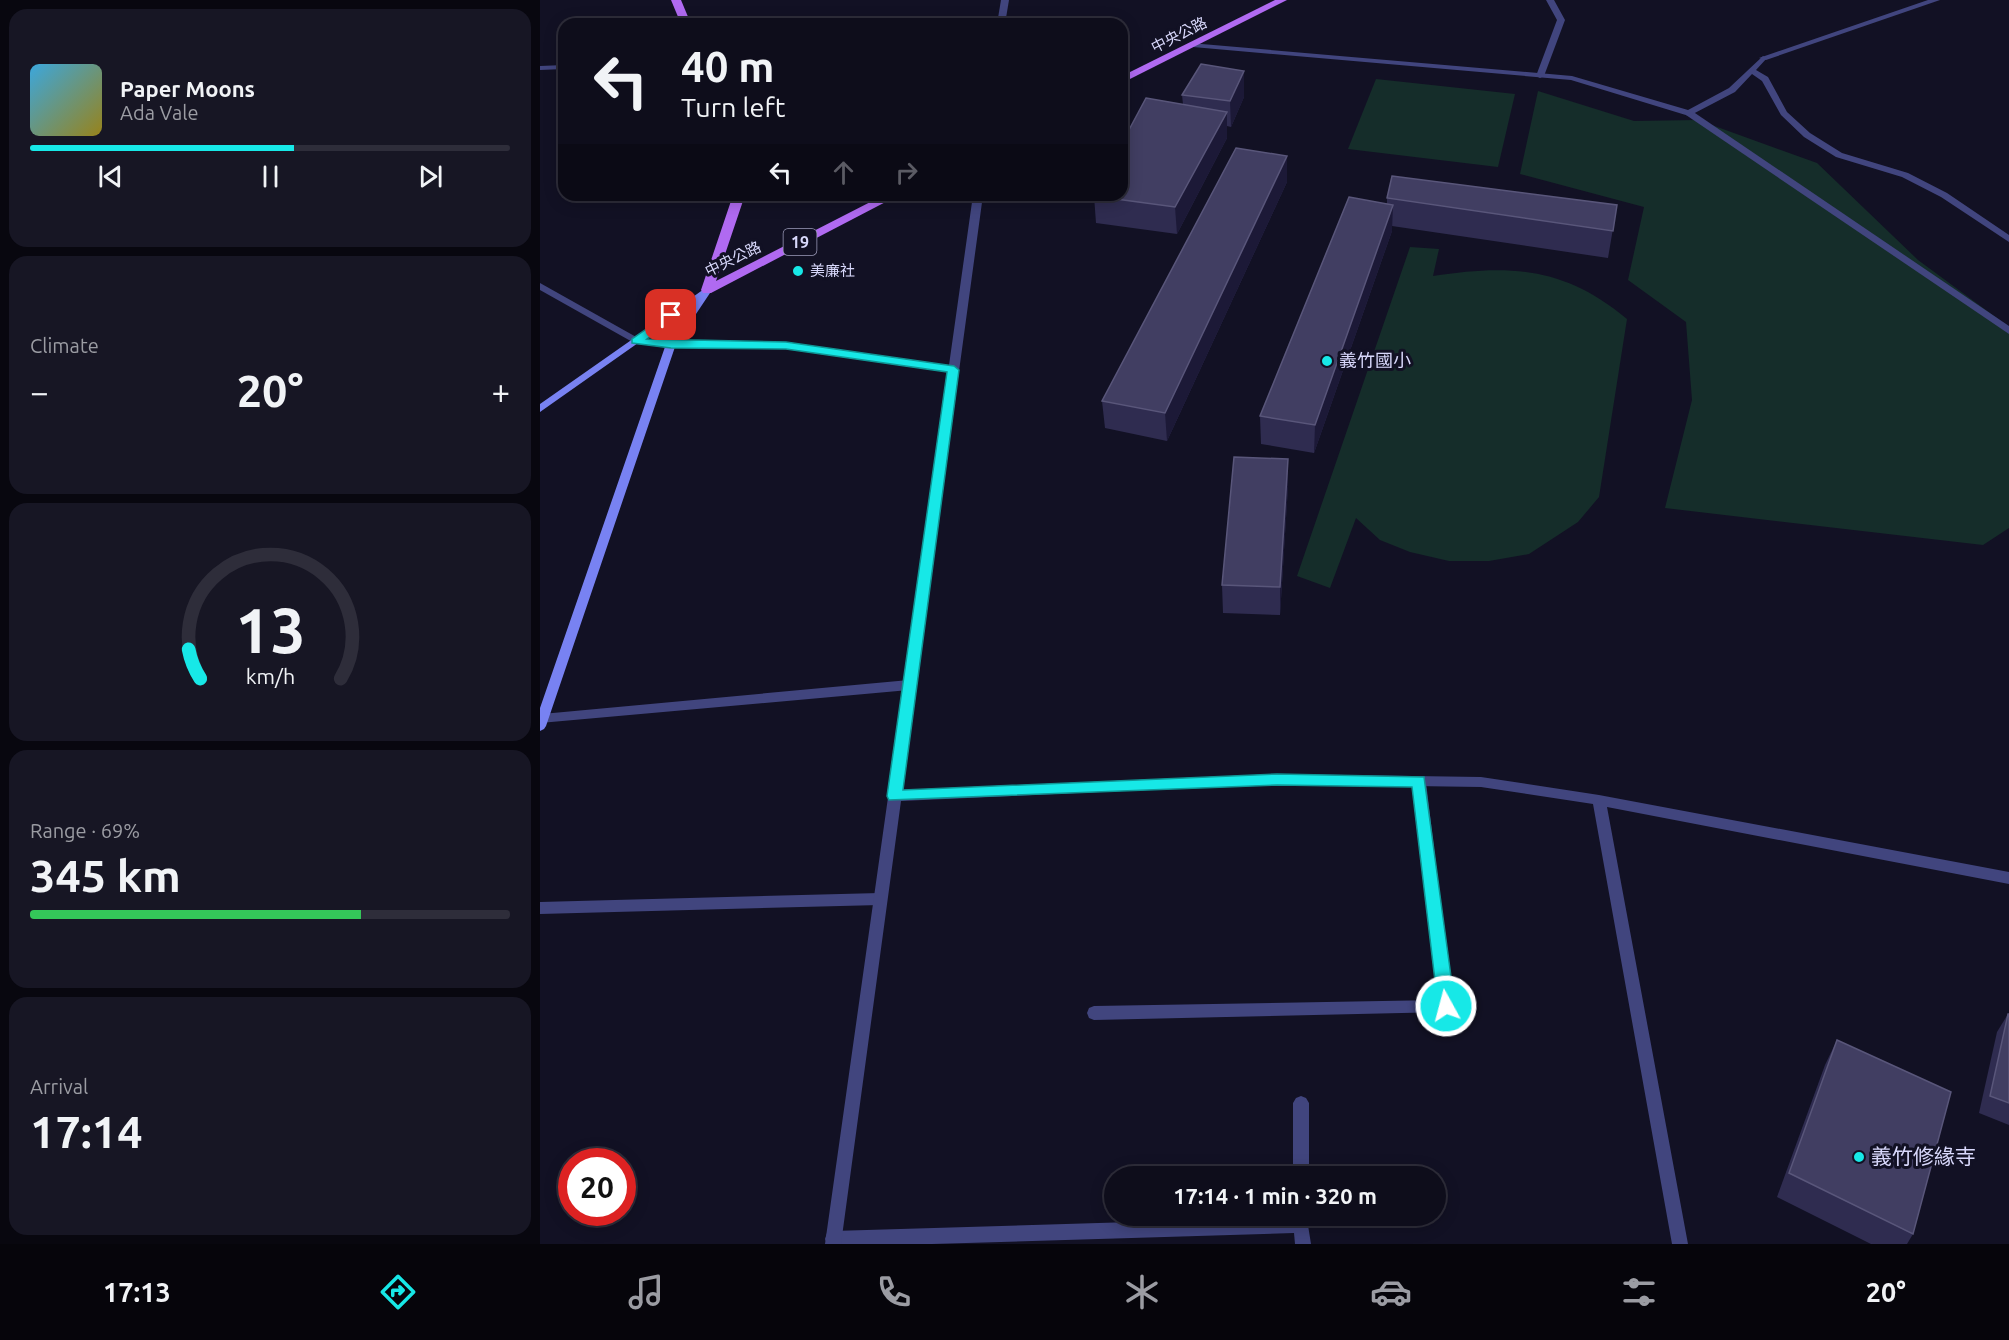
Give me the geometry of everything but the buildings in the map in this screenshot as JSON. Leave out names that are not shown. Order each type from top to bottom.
[{"type":"main road","points":[[676,0],[684,18]]},
{"type":"main road","name":"中央公路","points":[[1128,77],[1282,0]]},
{"type":"main road","name":"中央公路","points":[[707,290],[737,201]]},
{"type":"main road","name":"中央公路","points":[[707,290],[881,201]]},
{"type":"main road","points":[[540,409],[707,290]]},
{"type":"main road","points":[[541,723],[671,344],[707,290]]},
{"type":"street","points":[[1002,18],[1005,0]]},
{"type":"street","points":[[1540,76],[1561,20],[1550,0]]},
{"type":"street","points":[[1689,113],[1732,90],[1763,58],[1936,0]]},
{"type":"street","points":[[1193,45],[1572,78],[1689,113],[2009,331]]},
{"type":"street","points":[[540,68],[558,67]]},
{"type":"street","points":[[1752,70],[1765,79],[1784,113],[1807,135],[1839,155],[1905,175],[1934,190],[2009,239]]},
{"type":"street","points":[[977,201],[833,1241],[1167,1226]]},
{"type":"street","points":[[540,286],[636,341],[671,344],[786,346],[954,370]]},
{"type":"street","points":[[541,723],[909,685]]},
{"type":"street","points":[[894,796],[1277,779],[1481,782],[1599,800],[2009,878]]},
{"type":"street","points":[[1094,1013],[1446,1006],[1419,782]]},
{"type":"street","points":[[1599,800],[1680,1244]]},
{"type":"street","points":[[540,908],[880,899]]},
{"type":"street","points":[[1300,1103],[1301,1166]]},
{"type":"street","points":[[1302,1226],[1303,1244]]},
{"type":"green space","points":[[1376,79],[1515,94],[1498,167],[1348,149]]},
{"type":"green space","points":[[1538,91],[1634,121],[1698,120],[1817,163],[1918,260],[2009,327],[2009,528],[1983,545],[1665,508],[1692,400],[1686,322],[1628,280],[1644,207],[1520,174]]},
{"type":"green space","points":[[1410,247],[1439,249],[1433,276],[1487,270],[1536,274],[1559,279],[1604,302],[1627,319],[1599,497],[1578,522],[1529,554],[1489,561],[1449,561],[1410,552],[1380,540],[1356,518],[1330,588],[1297,576]]},
{"type":"place","name":"美廉社","points":[[798,271]]},
{"type":"place","name":"義竹國小","points":[[1327,361]]},
{"type":"place","name":"義竹修緣寺","points":[[1859,1157]]},
{"type":"route","points":[[671,315],[636,341],[671,344],[786,346],[954,370],[894,796],[1277,779],[1419,782],[1446,1006]]}]
